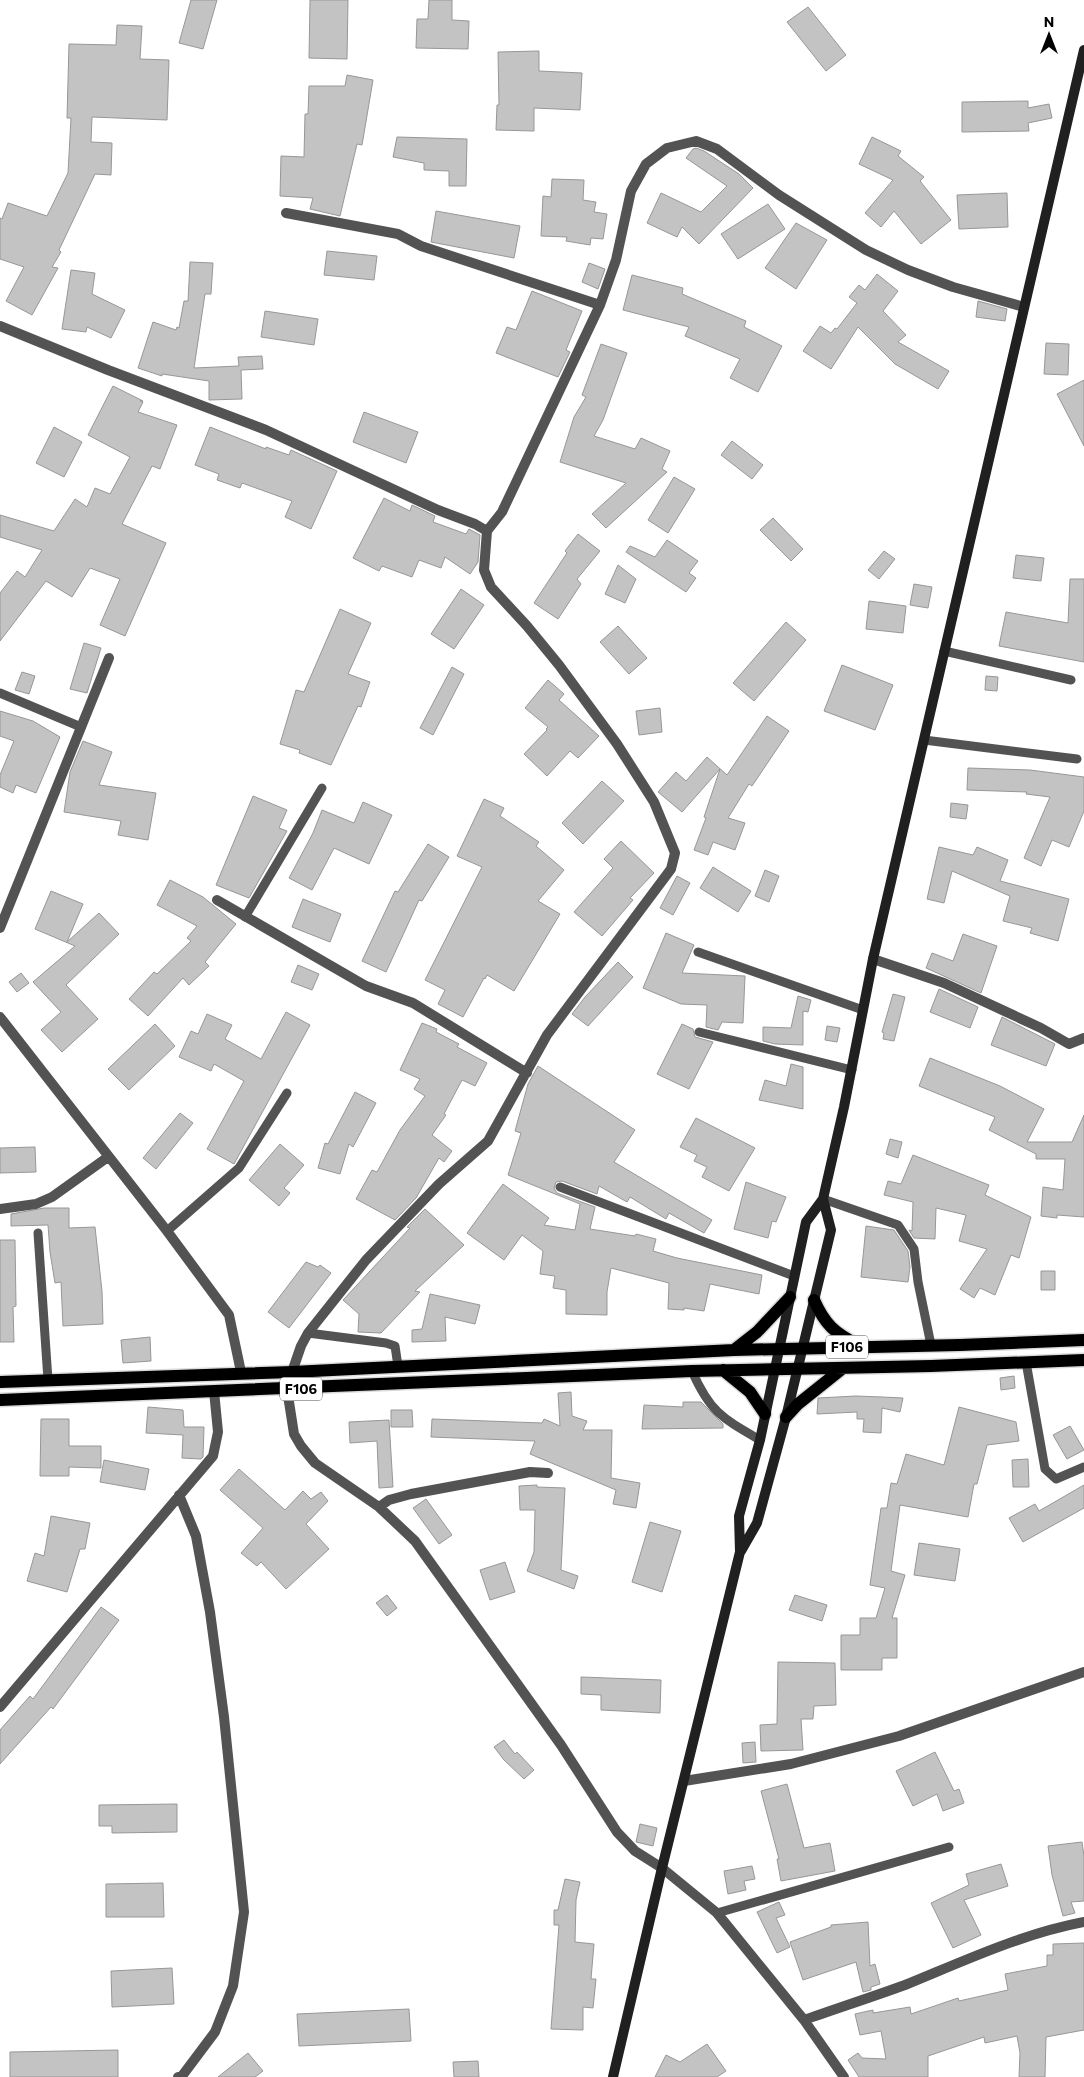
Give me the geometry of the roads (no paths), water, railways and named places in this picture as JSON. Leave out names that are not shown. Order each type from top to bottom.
[{"type":"main road","points":[[613,2077],[662,1868],[740,1552],[739,1516],[766,1414],[806,1222],[823,1199],[852,1070],[873,959],[1084,50]]},
{"type":"main road","points":[[740,1552],[757,1523],[786,1417],[831,1230],[823,1199]]},
{"type":"main road","points":[[734,1350],[758,1332],[790,1297]]},
{"type":"main road","points":[[814,1300],[822,1318],[837,1334],[860,1347]]},
{"type":"main road","name":"F106","points":[[0,1382],[241,1372],[292,1372],[734,1350],[1084,1340]]},
{"type":"main road","name":"F106","points":[[0,1400],[692,1371],[1084,1360]]},
{"type":"main road","points":[[786,1417],[798,1404],[843,1368]]},
{"type":"main road","points":[[723,1370],[750,1392],[766,1414]]},
{"type":"street","points":[[292,1372],[301,1346],[308,1333],[366,1260],[439,1184],[488,1141],[547,1036],[671,870],[675,853],[654,802],[617,744],[546,650],[491,587],[484,570],[487,530],[502,512],[600,305],[616,260],[631,190],[646,164],[667,148],[696,141],[717,149],[780,194],[866,250],[908,270],[953,287],[1024,307]]},
{"type":"street","points":[[286,213],[398,234],[420,246],[600,305]]},
{"type":"street","points":[[0,326],[108,370],[266,430],[438,510],[487,530]]},
{"type":"street","points":[[0,928],[110,658]]},
{"type":"street","points":[[217,900],[366,986],[412,1003],[527,1073]]},
{"type":"street","points":[[873,959],[944,983],[1041,1028],[1069,1044],[1084,1038]]},
{"type":"street","points":[[0,1017],[167,1231],[229,1315],[241,1372]]},
{"type":"street","points":[[0,1209],[36,1204],[52,1197],[108,1157]]},
{"type":"street","points":[[287,1389],[294,1434],[300,1446],[315,1463],[380,1507],[415,1542],[561,1745],[617,1832],[635,1851],[662,1868],[717,1913],[804,2020],[844,2077]]},
{"type":"street","points":[[0,1707],[213,1456],[218,1432],[214,1391]]},
{"type":"street","points":[[380,1507],[389,1500],[411,1494],[530,1472],[548,1473]]},
{"type":"street","points":[[178,2077],[182,2076],[215,2032],[233,1986],[244,1912],[224,1717],[210,1612],[196,1536],[179,1495]]},
{"type":"street","points":[[684,1781],[791,1764],[899,1736],[1084,1672]]},
{"type":"street","points":[[804,2020],[904,1985],[986,1951],[1062,1926],[1084,1922]]},
{"type":"lane","points":[[944,651],[1071,680]]},
{"type":"lane","points":[[0,693],[81,727]]},
{"type":"lane","points":[[924,740],[1077,759]]},
{"type":"lane","points":[[245,917],[322,788]]},
{"type":"lane","points":[[698,952],[863,1010]]},
{"type":"lane","points":[[699,1032],[852,1070]]},
{"type":"lane","points":[[167,1231],[238,1168],[287,1093]]},
{"type":"lane","points":[[560,1187],[794,1276]]},
{"type":"lane","points":[[823,1199],[898,1225],[906,1234],[914,1249],[918,1282],[931,1345]]},
{"type":"lane","points":[[38,1233],[48,1380]]},
{"type":"lane","points":[[308,1333],[386,1343],[395,1346],[398,1366]]},
{"type":"lane","points":[[1026,1362],[1045,1469],[1056,1479],[1084,1467]]},
{"type":"lane","points":[[692,1371],[701,1392],[710,1405],[727,1421],[760,1440]]},
{"type":"lane","points":[[717,1913],[949,1847]]}]
